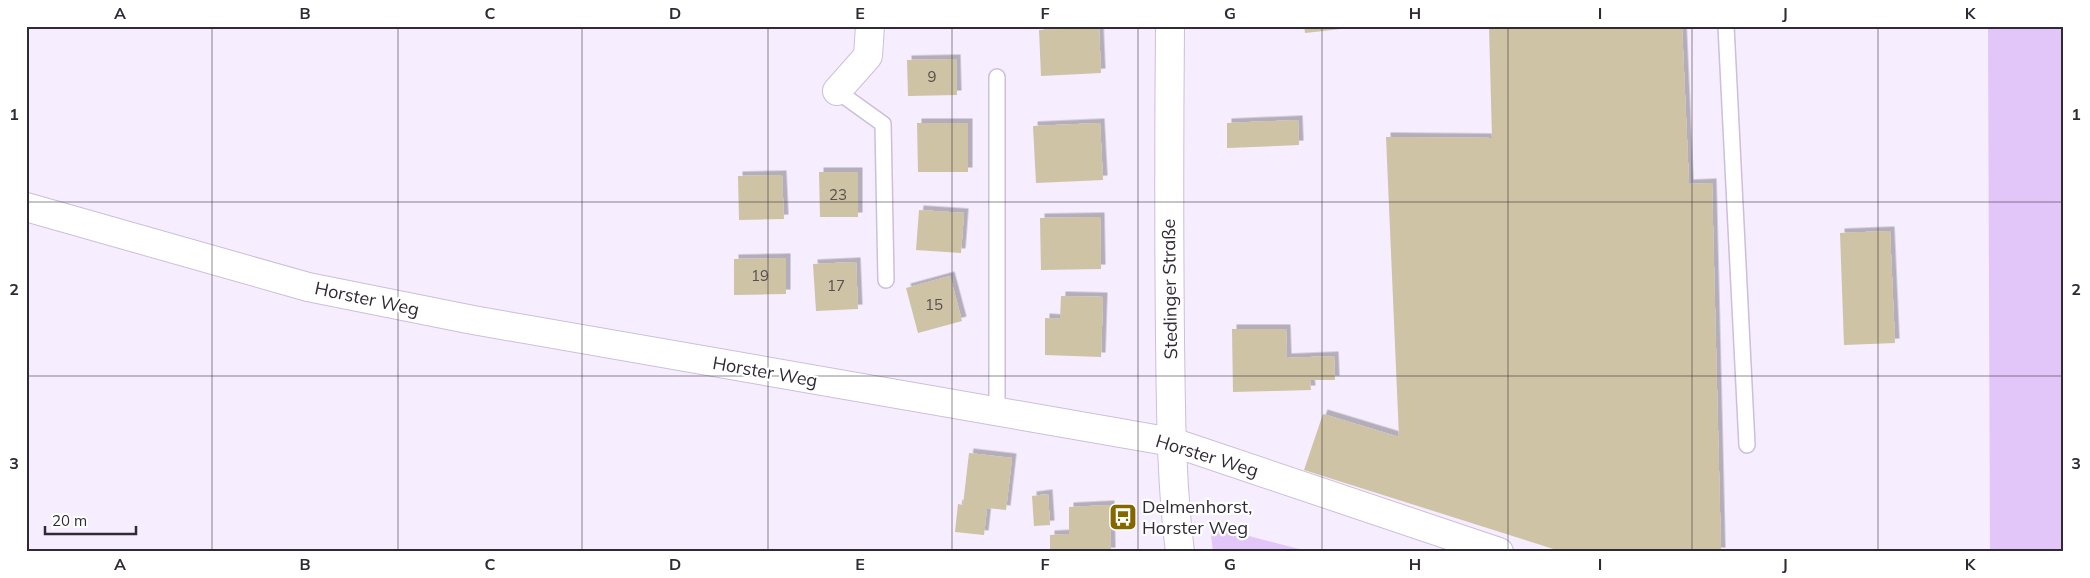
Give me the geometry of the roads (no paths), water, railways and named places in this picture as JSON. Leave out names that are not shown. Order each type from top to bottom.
[{"type":"street","points":[[837,91],[868,56],[870,26]]},
{"type":"street","name":"Stedinger Straße","points":[[1170,26],[1169,211],[1172,442],[1174,510],[1180,552]]},
{"type":"street","name":"Horster Weg","points":[[26,207],[308,287],[473,320],[1172,442],[1499,552]]},
{"type":"lane","points":[[1726,26],[1747,445]]},
{"type":"lane","points":[[997,77],[997,412]]},
{"type":"lane","points":[[837,91],[883,124],[886,280]]},
{"type":"place","name":"Delmenhorst, Horster Weg","points":[[1123,517]]}]
